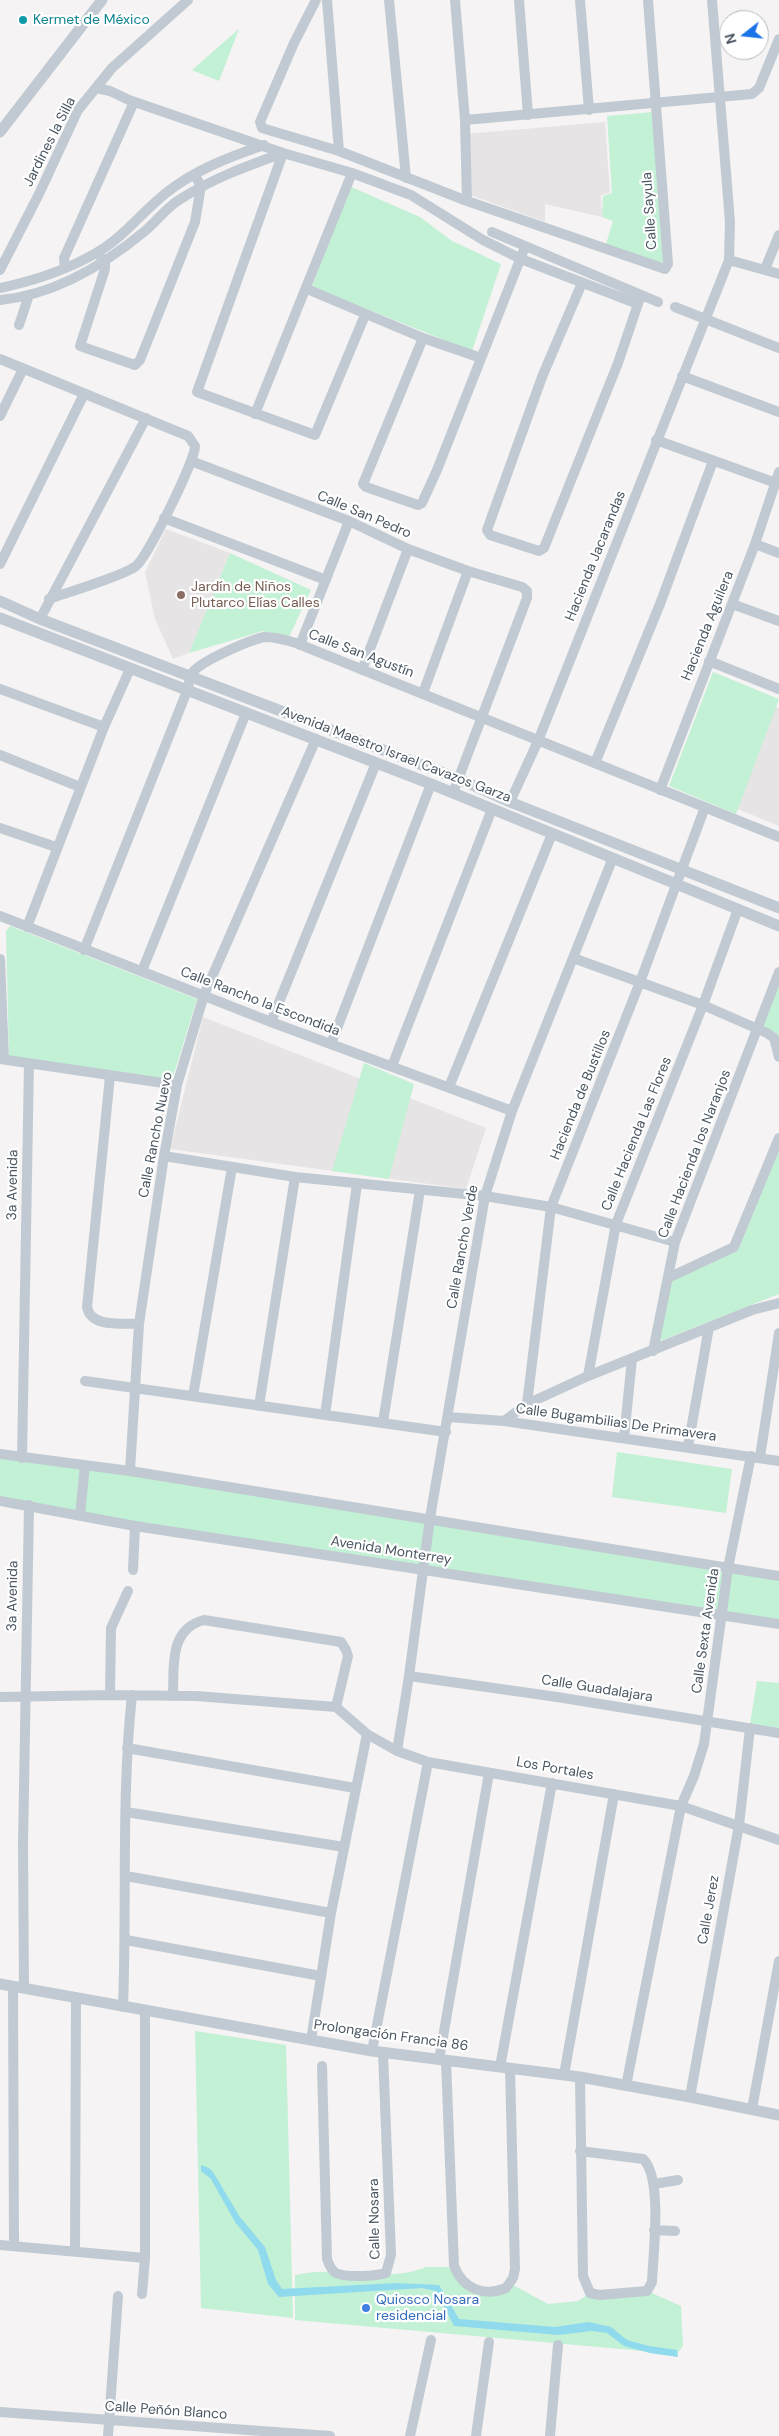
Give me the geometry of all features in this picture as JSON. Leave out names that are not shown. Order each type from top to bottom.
[{"type":"street","points":[[0,132],[102,0]]},
{"type":"street","name":"Jardines la Silla","points":[[0,270],[39,194],[78,110],[112,68],[188,0]]},
{"type":"street","points":[[316,0],[287,58],[260,126],[339,151],[466,201],[465,120],[455,0]]},
{"type":"street","points":[[327,0],[339,151]]},
{"type":"street","points":[[389,0],[406,178]]},
{"type":"street","points":[[518,0],[528,114]]},
{"type":"street","points":[[580,0],[589,110]]},
{"type":"street","name":"Calle Sayula","points":[[466,201],[663,269],[666,268],[668,264],[648,0]]},
{"type":"street","name":"Hacienda Jacarandas","points":[[510,802],[538,740],[729,260],[730,222],[712,0]]},
{"type":"street","points":[[465,120],[752,94],[757,91],[779,39]]},
{"type":"street","points":[[96,88],[110,91],[134,102],[283,153],[352,173],[411,195],[483,240],[521,259],[582,283],[639,300],[658,302]]},
{"type":"street","points":[[65,268],[64,258],[134,102]]},
{"type":"street","points":[[0,288],[65,268],[98,253],[164,194],[194,174],[236,154],[264,145]]},
{"type":"street","points":[[0,300],[29,296],[72,279],[105,263],[147,229],[170,206],[201,186],[283,153]]},
{"type":"street","points":[[283,153],[197,391],[200,394],[313,435],[365,315]]},
{"type":"street","points":[[256,414],[352,173]]},
{"type":"street","points":[[98,253],[105,263],[103,276],[80,346],[136,365],[195,222],[201,186],[194,174]]},
{"type":"street","points":[[492,232],[639,300]]},
{"type":"street","points":[[765,269],[779,234]]},
{"type":"street","points":[[423,338],[363,484],[366,487],[420,505],[437,470],[525,247]]},
{"type":"street","points":[[729,260],[779,274]]},
{"type":"street","points":[[582,283],[542,377],[494,508],[487,532],[490,535],[542,551],[618,363],[639,300]]},
{"type":"street","points":[[307,289],[365,315],[481,358]]},
{"type":"street","points":[[18,325],[29,296]]},
{"type":"street","points":[[675,307],[779,348]]},
{"type":"street","points":[[0,359],[188,436],[195,446],[191,461],[164,518],[137,566],[50,599]]},
{"type":"street","points":[[0,416],[23,369]]},
{"type":"street","points":[[682,376],[779,412]]},
{"type":"street","points":[[0,564],[84,394]]},
{"type":"street","points":[[40,619],[146,418]]},
{"type":"street","points":[[656,440],[777,483]]},
{"type":"street","points":[[594,763],[660,604],[713,460]]},
{"type":"street","name":"Calle San Pedro","points":[[191,461],[349,521],[408,548],[468,571],[522,587],[526,591],[527,598],[480,718]]},
{"type":"street","name":"Hacienda Aguilera","points":[[660,790],[755,544],[777,483],[779,472]]},
{"type":"street","points":[[164,518],[326,580]]},
{"type":"street","points":[[300,645],[349,521]]},
{"type":"street","points":[[755,544],[779,553]]},
{"type":"street","points":[[362,670],[408,548]]},
{"type":"street","points":[[423,693],[468,571]]},
{"type":"street","name":"Avenida Maestro Israel Cavazos Garza","points":[[0,601],[40,619],[191,675],[459,779],[510,802],[779,908]]},
{"type":"street","points":[[732,604],[779,621]]},
{"type":"street","name":"Avenida Maestro Israel Cavazos Garza","points":[[0,618],[431,784],[612,860],[779,926]]},
{"type":"street","name":"Calle San Agustín","points":[[191,675],[197,667],[206,662],[261,638],[283,639],[779,836]]},
{"type":"street","points":[[709,662],[779,689]]},
{"type":"street","points":[[27,927],[56,847],[104,727],[130,669]]},
{"type":"street","points":[[84,950],[187,690],[191,675]]},
{"type":"street","points":[[0,689],[104,727]]},
{"type":"street","points":[[142,971],[246,713]]},
{"type":"street","points":[[453,793],[480,718]]},
{"type":"street","name":"Calle Rancho Nuevo","points":[[130,1471],[140,1324],[164,1156],[177,1085],[204,995],[316,740]]},
{"type":"street","points":[[0,755],[80,787]]},
{"type":"street","points":[[271,1022],[376,763]]},
{"type":"street","points":[[331,1044],[431,784]]},
{"type":"street","name":"Hacienda de Bustillos","points":[[527,1404],[551,1208],[640,982],[705,807]]},
{"type":"street","points":[[392,1066],[492,809]]},
{"type":"street","points":[[0,828],[56,847]]},
{"type":"street","points":[[449,1087],[552,834]]},
{"type":"street","name":"Calle Rancho Verde","points":[[397,1751],[430,1518],[485,1196],[512,1111],[612,860]]},
{"type":"street","name":"Calle Hacienda Las Flores","points":[[588,1376],[616,1224],[703,1005],[738,910]]},
{"type":"street","name":"Calle Rancho la Escondida","points":[[0,916],[271,1022],[512,1111]]},
{"type":"street","points":[[573,958],[703,1005],[758,1029],[774,1038],[779,1057]]},
{"type":"street","points":[[0,959],[2,1059],[177,1085]]},
{"type":"street","name":"Calle Hacienda los Naranjos","points":[[653,1351],[675,1242],[779,972]]},
{"type":"street","name":"3a Avenida","points":[[22,1458],[29,1063]]},
{"type":"street","points":[[110,1076],[86,1298],[89,1314],[101,1322],[140,1324]]},
{"type":"street","points":[[668,1278],[734,1247],[779,1138]]},
{"type":"street","points":[[164,1156],[295,1177],[485,1196],[551,1208],[616,1224],[675,1242]]},
{"type":"street","points":[[193,1396],[232,1167]]},
{"type":"street","points":[[259,1406],[295,1177]]},
{"type":"street","points":[[325,1414],[357,1184]]},
{"type":"street","points":[[383,1422],[420,1190]]},
{"type":"street","points":[[504,1421],[527,1404],[588,1376],[752,1310],[779,1303]]},
{"type":"street","points":[[688,1447],[708,1327]]},
{"type":"street","name":"Calle Sexta Avenida","points":[[626,2086],[681,1806],[701,1756],[708,1720],[728,1568],[755,1457],[779,1333]]},
{"type":"street","points":[[624,1438],[632,1359]]},
{"type":"street","points":[[85,1381],[446,1432]]},
{"type":"street","name":"Calle Bugambilias De Primavera","points":[[448,1417],[504,1421],[779,1461]]},
{"type":"street","points":[[0,1454],[130,1471],[430,1518],[779,1576]]},
{"type":"street","points":[[80,1515],[85,1465]]},
{"type":"street","name":"Avenida Monterrey","points":[[0,1501],[135,1526],[779,1624]]},
{"type":"street","name":"3a Avenida","points":[[14,2246],[29,1505]]},
{"type":"street","points":[[133,1570],[135,1526]]},
{"type":"street","points":[[110,1695],[111,1628],[128,1591]]},
{"type":"street","points":[[0,1697],[173,1695],[336,1706],[348,1656],[341,1642],[204,1620],[193,1624],[180,1634],[174,1664],[173,1695]]},
{"type":"street","name":"Calle Guadalajara","points":[[409,1676],[708,1720],[779,1733]]},
{"type":"street","points":[[123,2007],[126,1940],[126,1748],[132,1695]]},
{"type":"street","name":"Los Portales","points":[[336,1706],[367,1734],[397,1751],[428,1762],[681,1806],[779,1840]]},
{"type":"street","name":"Calle Jerez","points":[[690,2096],[739,1825],[750,1728]]},
{"type":"street","points":[[312,2040],[331,1913],[367,1734]]},
{"type":"street","points":[[126,1748],[355,1788]]},
{"type":"street","points":[[377,2052],[428,1762]]},
{"type":"street","points":[[489,1773],[443,2060],[454,2266],[458,2277],[466,2285],[477,2290],[499,2291],[511,2284],[515,2268],[505,2067],[552,1783]]},
{"type":"street","points":[[564,2075],[614,1794]]},
{"type":"street","points":[[126,1812],[344,1847]]},
{"type":"street","points":[[126,1876],[331,1913]]},
{"type":"street","points":[[126,1940],[321,1976]]},
{"type":"street","points":[[752,2109],[779,1961]]},
{"type":"street","name":"Prolongación Francia 86","points":[[0,1984],[377,2052],[580,2077],[690,2096],[779,2115]]},
{"type":"street","points":[[75,2251],[76,1999]]},
{"type":"street","points":[[142,2294],[145,2258],[145,2010]]},
{"type":"street","name":"Calle Nosara","points":[[322,2066],[327,2259],[330,2267],[342,2275],[379,2275],[386,2273],[390,2265],[391,2255],[377,2052]]},
{"type":"street","points":[[580,2077],[580,2151],[583,2276],[585,2285],[590,2292],[598,2294],[647,2291],[652,2282],[654,2230],[654,2184],[648,2164],[643,2159],[580,2151]]},
{"type":"street","points":[[654,2184],[678,2180]]},
{"type":"street","points":[[654,2230],[675,2231]]},
{"type":"street","points":[[0,2245],[145,2258]]},
{"type":"street","points":[[108,2436],[118,2296]]},
{"type":"street","points":[[410,2436],[431,2340]]},
{"type":"street","points":[[476,2436],[489,2342]]},
{"type":"street","points":[[550,2436],[558,2345]]},
{"type":"street","name":"Calle Peñón Blanco","points":[[0,2412],[330,2436]]},
{"type":"shaded area","points":[[605,122],[610,193],[601,195],[602,217],[545,204],[545,222],[470,195],[466,134]]},
{"type":"shaded area","name":"Jardín de Niños Plutarco Elías Calles","points":[[166,529],[230,553],[189,653],[173,659],[155,619],[145,572]]},
{"type":"shaded area","points":[[772,706],[779,708],[779,826],[733,807]]},
{"type":"shaded area","points":[[203,1017],[486,1128],[466,1189],[170,1149]]},
{"type":"green space","points":[[239,29],[219,81],[192,70],[233,34]]},
{"type":"green space","points":[[653,112],[662,264],[606,244],[613,221],[602,217],[603,196],[612,193],[607,116]]},
{"type":"green space","points":[[349,186],[420,217],[452,241],[501,264],[472,351],[312,287]]},
{"type":"green space","points":[[230,553],[311,590],[288,639],[263,631],[189,653]]},
{"type":"green space","points":[[713,672],[779,699],[736,814],[669,786]]},
{"type":"green space","points":[[10,926],[197,999],[172,1080],[9,1056],[6,931]]},
{"type":"green space","points":[[779,976],[779,1057],[774,1038],[758,1029]]},
{"type":"green space","points":[[364,1063],[414,1084],[389,1179],[332,1171]]},
{"type":"green space","points":[[779,1150],[779,1294],[660,1341],[670,1281],[738,1250]]},
{"type":"green space","points":[[0,1452],[779,1575],[779,1624],[0,1503]]},
{"type":"green space","points":[[617,1452],[732,1469],[726,1513],[612,1497]]},
{"type":"green space","points":[[757,1681],[779,1683],[779,1728],[750,1724]]},
{"type":"green space","points":[[195,2031],[286,2045],[293,2318],[201,2308]]},
{"type":"green space","points":[[426,2267],[448,2267],[466,2285],[477,2290],[511,2284],[548,2304],[578,2301],[590,2293],[647,2291],[681,2306],[683,2346],[677,2354],[295,2320],[295,2275],[312,2272],[387,2274],[414,2271]]},
{"type":"water","points":[[201,2165],[213,2172],[240,2217],[265,2247],[276,2280],[282,2289],[395,2283],[439,2285],[459,2319],[555,2327],[589,2322],[611,2327],[627,2340],[649,2346],[677,2350],[678,2357],[650,2353],[624,2346],[607,2333],[592,2331],[558,2335],[454,2326],[436,2291],[422,2288],[279,2297],[268,2284],[258,2250],[235,2222],[211,2179],[201,2171]]},
{"type":"place","name":"Kermet de México","points":[[23,20]]},
{"type":"place","name":"Jardín de Niños Plutarco Elías Calles","points":[[181,595]]},
{"type":"place","name":"Quiosco Nosara residencial","points":[[366,2308]]}]
